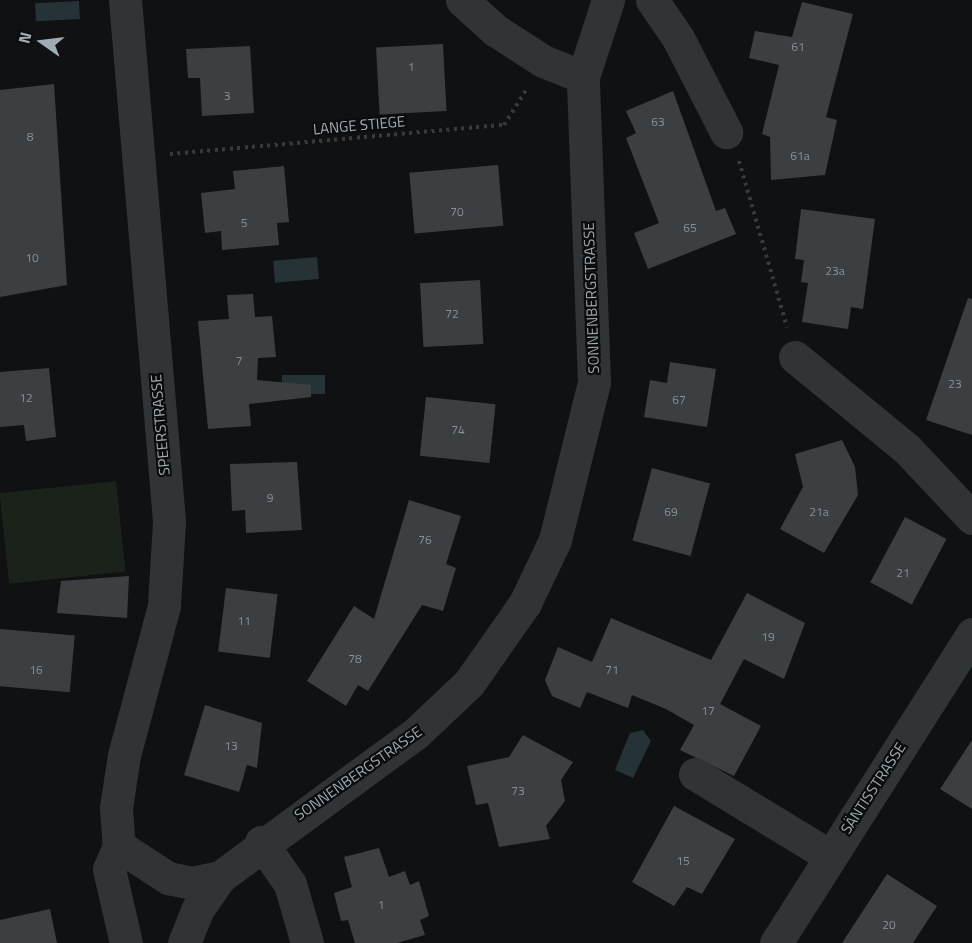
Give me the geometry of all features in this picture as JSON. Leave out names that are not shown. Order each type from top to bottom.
[{"type":"street","name":"SPEERSTRASSE","points":[[125,0],[169,520],[164,606],[122,765],[116,807],[120,846],[109,869],[111,898],[126,943]]},
{"type":"street","points":[[462,0],[495,30],[543,61],[583,77]]},
{"type":"street","name":"SONNENBERGSTRASSE","points":[[184,943],[196,910],[220,877],[261,842],[416,734],[469,683],[525,603],[555,540],[594,382],[583,77],[608,0]]},
{"type":"street","points":[[652,0],[678,38],[726,132]]},
{"type":"street","points":[[795,357],[908,448],[972,518]]},
{"type":"street","name":"SÄNTISSTRASSE","points":[[776,943],[972,634]]},
{"type":"street","points":[[695,774],[830,855]]},
{"type":"street","points":[[261,842],[290,884],[307,943]]},
{"type":"street","points":[[120,846],[168,878],[192,883],[220,877]]},
{"type":"path","name":"LANGE STIEGE","points":[[166,154],[504,125],[531,81]]},
{"type":"path","points":[[726,132],[752,201],[795,357]]},
{"type":"shaded area","points":[[79,1],[80,19],[36,21],[35,3]]},
{"type":"shaded area","points":[[317,257],[319,279],[275,283],[273,261]]},
{"type":"shaded area","points":[[282,375],[325,375],[325,394],[282,394]]},
{"type":"shaded area","points":[[116,481],[126,572],[9,584],[0,493]]},
{"type":"shaded area","points":[[643,730],[651,741],[633,778],[615,770],[630,733]]},
{"type":"building","points":[[802,2],[853,14],[826,117],[837,120],[825,175],[771,180],[770,137],[762,134],[779,65],[749,58],[755,31],[792,37]]},
{"type":"building","points":[[443,44],[447,111],[380,114],[376,48]]},
{"type":"building","points":[[250,46],[254,113],[202,116],[200,78],[188,78],[186,49]]},
{"type":"building","points":[[54,84],[67,285],[0,297],[0,90]]},
{"type":"building","points":[[673,91],[716,211],[725,208],[736,234],[648,269],[634,233],[659,223],[626,138],[636,133],[626,111]]},
{"type":"building","points":[[498,165],[503,226],[415,234],[409,173]]},
{"type":"building","points":[[284,166],[289,222],[277,223],[279,245],[222,250],[221,231],[205,233],[201,193],[235,189],[233,171]]},
{"type":"building","points":[[801,209],[875,219],[863,309],[851,307],[848,329],[802,322],[808,283],[801,282],[804,260],[795,259]]},
{"type":"building","points":[[480,280],[483,344],[423,347],[420,283]]},
{"type":"building","points":[[253,294],[255,317],[272,316],[276,357],[258,358],[257,380],[311,385],[311,397],[249,404],[251,426],[208,429],[198,321],[229,319],[227,295]]},
{"type":"building","points":[[968,298],[972,299],[972,435],[926,420]]},
{"type":"building","points":[[670,362],[716,369],[707,427],[644,417],[650,380],[667,383]]},
{"type":"building","points":[[49,368],[56,437],[26,441],[24,425],[0,427],[0,372]]},
{"type":"building","points":[[426,397],[496,404],[489,463],[420,456]]},
{"type":"building","points":[[842,440],[855,467],[858,495],[824,553],[780,529],[803,487],[795,454]]},
{"type":"building","points":[[297,462],[302,530],[246,533],[245,510],[232,511],[230,464]]},
{"type":"building","points":[[652,468],[710,484],[691,556],[633,540]]},
{"type":"building","points":[[409,500],[461,516],[446,564],[456,568],[443,611],[422,605],[368,691],[358,685],[346,706],[307,681],[354,606],[374,619]]},
{"type":"building","points":[[905,517],[946,539],[912,604],[870,582]]},
{"type":"building","points":[[129,576],[127,618],[57,613],[61,581]]},
{"type":"building","points":[[226,588],[278,594],[270,658],[218,652]]},
{"type":"building","points":[[747,593],[805,623],[784,679],[744,659],[720,704],[761,726],[734,776],[680,750],[694,725],[666,709],[632,695],[628,708],[587,692],[580,708],[552,696],[545,680],[558,647],[592,662],[611,618],[711,660]]},
{"type":"building","points":[[0,629],[75,636],[70,692],[0,686]]},
{"type":"building","points":[[205,705],[262,723],[257,768],[247,765],[239,792],[184,775]]},
{"type":"building","points":[[523,735],[573,762],[561,780],[565,801],[546,826],[550,839],[499,847],[488,803],[476,805],[467,766],[509,757]]},
{"type":"building","points":[[972,740],[972,809],[940,789]]},
{"type":"building","points":[[674,806],[735,839],[702,894],[687,887],[674,906],[632,882]]},
{"type":"building","points":[[379,848],[389,877],[405,871],[410,885],[419,881],[429,916],[420,920],[425,935],[397,943],[355,943],[348,920],[341,921],[334,893],[352,887],[344,857]]},
{"type":"building","points":[[887,874],[937,906],[913,943],[842,943]]},
{"type":"building","points":[[50,909],[57,943],[0,943],[0,920]]}]
